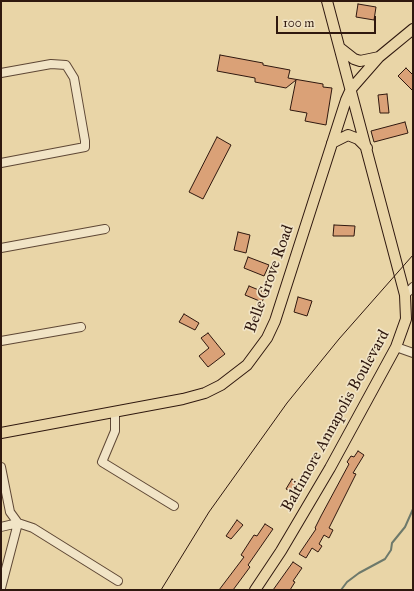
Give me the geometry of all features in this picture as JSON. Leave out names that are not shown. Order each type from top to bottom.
[{"type":"main road","name":"Baltimore Annapolis Boulevard","points":[[255,590],[307,509],[396,347],[406,319],[405,295],[327,1]]},
{"type":"main road","name":"Belle Grove Road","points":[[1,434],[183,399],[205,393],[221,385],[237,374],[258,352],[275,321],[346,100],[351,89],[379,57],[413,29]]},
{"type":"main road","points":[[339,47],[354,59],[360,61],[379,57]]},
{"type":"main road","points":[[332,144],[348,135],[358,139],[367,148]]},
{"type":"street","points":[[1,73],[51,64],[66,65],[74,78],[85,134],[85,147],[1,163]]},
{"type":"street","points":[[1,248],[105,229]]},
{"type":"street","points":[[405,295],[413,287]]},
{"type":"street","points":[[1,341],[81,327]]},
{"type":"street","points":[[396,347],[413,353]]},
{"type":"street","points":[[115,412],[115,430],[102,462],[174,506]]},
{"type":"street","points":[[1,467],[10,512],[18,523]]},
{"type":"street","points":[[1,588],[18,523]]},
{"type":"street","points":[[1,527],[18,523],[33,528],[118,581]]},
{"type":"building","points":[[358,4],[376,7],[374,20],[356,17]]},
{"type":"building","points":[[220,55],[290,70],[288,78],[323,84],[323,87],[332,88],[326,125],[305,121],[307,113],[290,110],[296,80],[286,88],[255,82],[255,78],[217,71]]},
{"type":"building","points":[[406,68],[413,75],[413,91],[398,76]]},
{"type":"building","points":[[387,94],[389,113],[380,113],[378,95]]},
{"type":"building","points":[[405,122],[408,133],[374,142],[371,131]]},
{"type":"building","points":[[217,137],[231,145],[203,199],[189,192]]},
{"type":"building","points":[[334,225],[355,226],[354,236],[333,236]]},
{"type":"building","points":[[238,232],[250,235],[246,253],[234,250]]},
{"type":"building","points":[[248,257],[269,265],[264,276],[244,268]]},
{"type":"building","points":[[249,286],[266,293],[262,302],[245,295]]},
{"type":"building","points":[[298,297],[312,301],[307,316],[294,312]]},
{"type":"building","points":[[184,314],[199,323],[195,330],[179,322]]},
{"type":"building","points":[[208,333],[225,354],[208,367],[199,356],[209,348],[201,338]]},
{"type":"building","points":[[358,451],[364,455],[353,473],[356,474],[329,528],[333,530],[329,538],[324,535],[319,544],[322,546],[318,552],[312,548],[306,558],[299,554],[316,529],[315,528],[321,516],[349,464],[347,462],[351,456],[354,457]]},
{"type":"building","points":[[292,479],[299,484],[294,493],[286,489]]},
{"type":"building","points":[[237,520],[243,525],[231,539],[226,536]]},
{"type":"building","points":[[265,524],[273,529],[248,565],[250,567],[233,590],[219,590],[244,557],[241,555],[254,535],[257,536]]},
{"type":"building","points":[[293,562],[302,568],[293,581],[295,582],[290,590],[273,590]]},
{"type":"waterway","points":[[341,590],[347,582],[359,573],[385,559],[391,550],[392,543],[405,527],[413,509]]},
{"type":"tram line","points":[[161,590],[209,512],[287,403],[339,339],[413,255]]}]
